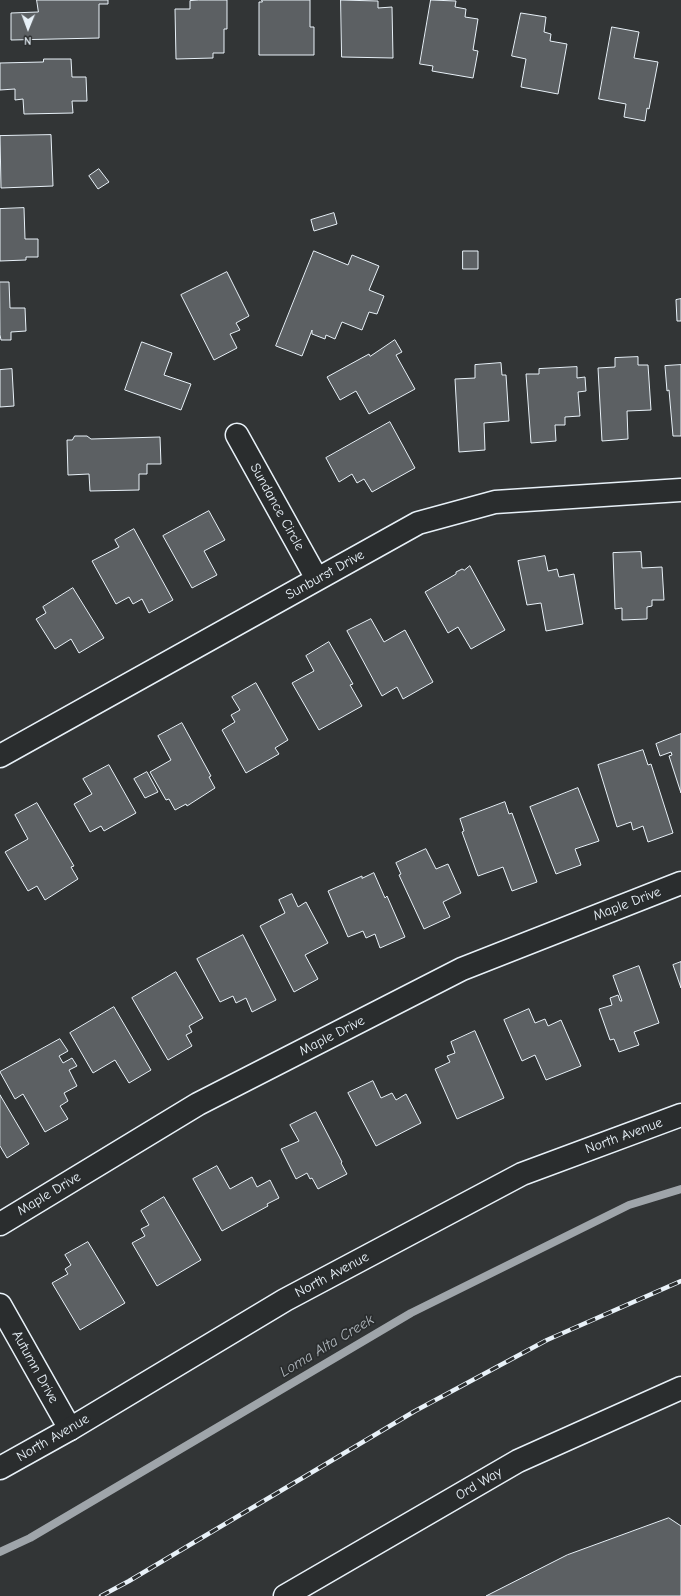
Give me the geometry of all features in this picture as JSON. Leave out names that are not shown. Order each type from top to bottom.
[{"type":"street","name":"Sundance Circle","points":[[237,435],[317,579]]},
{"type":"street","name":"Sunburst Drive","points":[[0,756],[418,523],[495,502],[681,490]]},
{"type":"street","name":"Maple Drive","points":[[0,1224],[198,1104],[462,969],[681,883]]},
{"type":"street","name":"North Avenue","points":[[0,1468],[70,1429],[285,1300],[522,1174],[681,1115]]},
{"type":"street","name":"Autumn Drive","points":[[0,1305],[70,1429]]},
{"type":"street","name":"Ord Way","points":[[285,1596],[518,1461],[681,1388]]},
{"type":"building","points":[[37,0],[108,0],[108,4],[99,4],[99,38],[11,40],[11,13],[38,12]]},
{"type":"building","points":[[227,0],[227,29],[224,29],[224,53],[213,53],[213,58],[176,59],[175,9],[190,9],[190,1]]},
{"type":"building","points":[[262,0],[310,0],[310,27],[314,27],[314,55],[259,55],[259,2],[262,2]]},
{"type":"building","points":[[341,0],[378,1],[378,8],[392,7],[393,58],[342,57]]},
{"type":"building","points":[[431,0],[456,1],[455,7],[466,9],[465,17],[478,19],[473,50],[478,51],[473,78],[432,71],[433,66],[420,64]]},
{"type":"building","points":[[521,13],[546,17],[544,32],[551,34],[550,41],[567,44],[558,94],[521,87],[526,59],[512,56]]},
{"type":"building","points":[[612,27],[639,32],[634,58],[658,62],[649,109],[647,108],[645,121],[624,117],[626,104],[599,99]]},
{"type":"building","points":[[44,59],[71,59],[72,77],[86,77],[87,101],[72,101],[73,113],[24,114],[23,99],[15,100],[15,89],[0,90],[0,63],[43,62]]},
{"type":"building","points":[[51,135],[53,186],[1,188],[0,136]]},
{"type":"building","points":[[99,169],[109,182],[98,189],[89,176]]},
{"type":"building","points":[[24,208],[25,239],[38,239],[38,257],[26,257],[26,260],[0,261],[0,209]]},
{"type":"building","points":[[334,213],[337,224],[314,231],[311,220]]},
{"type":"building","points":[[314,251],[348,265],[352,255],[379,266],[369,290],[384,296],[377,314],[369,312],[362,330],[342,322],[335,339],[326,335],[325,339],[312,334],[312,330],[302,356],[276,346]]},
{"type":"building","points":[[463,251],[478,251],[478,269],[463,269]]},
{"type":"building","points":[[227,272],[249,316],[236,323],[240,330],[230,334],[237,348],[214,360],[181,295]]},
{"type":"building","points":[[0,282],[9,282],[10,308],[25,308],[26,331],[11,332],[11,340],[1,340],[0,335]]},
{"type":"building","points":[[681,299],[681,321],[677,321],[676,300]]},
{"type":"building","points":[[395,340],[402,352],[396,355],[415,389],[369,414],[356,391],[340,400],[327,377],[369,354],[370,356]]},
{"type":"building","points":[[142,342],[172,353],[164,375],[191,384],[181,410],[125,390]]},
{"type":"building","points":[[638,357],[638,365],[648,365],[651,410],[627,411],[628,439],[602,441],[598,368],[615,367],[615,358]]},
{"type":"building","points":[[501,363],[502,375],[506,375],[509,421],[484,423],[485,450],[459,452],[455,379],[475,378],[475,365]]},
{"type":"building","points":[[681,365],[681,436],[673,436],[669,390],[667,391],[665,366]]},
{"type":"building","points":[[577,367],[577,378],[585,377],[586,391],[578,392],[580,416],[565,417],[565,425],[555,425],[556,441],[531,443],[526,374],[539,374],[539,369]]},
{"type":"building","points":[[12,369],[14,406],[0,407],[0,370]]},
{"type":"building","points":[[390,422],[415,468],[372,492],[364,479],[357,483],[352,474],[339,482],[326,458]]},
{"type":"building","points":[[75,436],[87,436],[91,439],[160,437],[161,464],[147,464],[147,474],[139,474],[139,490],[90,491],[89,474],[68,475],[67,440],[72,440]]},
{"type":"building","points":[[209,511],[225,540],[204,551],[217,575],[192,588],[163,536]]},
{"type":"building","points":[[134,529],[173,600],[149,613],[142,599],[133,604],[129,597],[116,604],[92,561],[119,547],[115,540]]},
{"type":"building","points":[[641,552],[642,568],[662,567],[664,600],[652,600],[652,606],[647,607],[647,619],[622,620],[622,608],[615,609],[613,553]]},
{"type":"building","points":[[545,556],[548,571],[557,569],[559,577],[574,574],[583,624],[546,631],[541,603],[527,605],[518,561]]},
{"type":"building","points":[[470,566],[505,630],[471,649],[458,627],[448,633],[425,592],[456,574],[456,572],[462,569],[464,570]]},
{"type":"building","points":[[73,588],[104,638],[79,653],[71,639],[55,649],[36,619],[46,613],[43,607]]},
{"type":"building","points":[[371,619],[384,642],[405,630],[433,682],[403,699],[397,687],[382,696],[347,631]]},
{"type":"building","points":[[329,642],[353,684],[350,685],[362,706],[319,730],[292,683],[314,671],[306,656]]},
{"type":"building","points":[[256,683],[288,740],[275,748],[279,754],[246,773],[222,730],[235,722],[231,715],[240,710],[232,697]]},
{"type":"building","points":[[182,723],[211,776],[209,777],[215,788],[187,806],[186,804],[175,810],[169,799],[166,800],[150,772],[171,760],[158,736]]},
{"type":"building","points":[[681,734],[681,793],[669,756],[672,755],[671,752],[660,756],[656,744]]},
{"type":"building","points":[[643,750],[648,765],[651,764],[673,833],[648,842],[643,826],[633,830],[631,822],[617,827],[598,765]]},
{"type":"building","points":[[109,765],[136,813],[104,831],[101,826],[90,832],[74,804],[92,794],[83,779]]},
{"type":"building","points":[[147,772],[158,792],[145,798],[134,779]]},
{"type":"building","points":[[578,788],[599,841],[575,849],[581,865],[556,874],[530,807]]},
{"type":"building","points":[[505,802],[509,814],[512,813],[537,882],[512,891],[503,867],[478,876],[462,832],[464,831],[460,819]]},
{"type":"building","points":[[37,803],[74,866],[71,867],[78,879],[45,900],[37,886],[28,891],[5,852],[28,839],[15,815]]},
{"type":"building","points":[[426,849],[436,869],[448,864],[461,893],[443,902],[450,917],[424,929],[399,875],[401,874],[396,863]]},
{"type":"building","points":[[374,873],[385,898],[387,896],[405,937],[380,948],[375,934],[366,938],[363,931],[348,937],[328,891],[362,876],[362,878]]},
{"type":"building","points":[[292,894],[298,907],[306,902],[328,943],[305,955],[318,979],[294,992],[260,926],[285,913],[279,900]]},
{"type":"building","points":[[243,935],[276,1000],[252,1012],[246,998],[236,1003],[233,996],[220,1002],[197,959]]},
{"type":"building","points":[[681,962],[681,988],[673,965]]},
{"type":"building","points":[[639,966],[659,1023],[634,1032],[639,1045],[619,1052],[614,1039],[610,1040],[599,1009],[612,1005],[610,998],[618,995],[620,1001],[622,1001],[613,976]]},
{"type":"building","points":[[176,972],[203,1018],[189,1026],[192,1032],[186,1035],[192,1046],[168,1060],[132,998]]},
{"type":"building","points":[[114,1007],[151,1070],[129,1083],[115,1060],[93,1073],[70,1033]]},
{"type":"building","points":[[529,1009],[535,1023],[545,1019],[548,1026],[561,1020],[581,1066],[546,1080],[535,1055],[522,1061],[504,1020]]},
{"type":"building","points":[[475,1031],[504,1098],[457,1119],[435,1069],[450,1062],[447,1056],[455,1053],[451,1042]]},
{"type":"building","points":[[60,1039],[68,1051],[59,1056],[63,1063],[72,1058],[77,1066],[69,1070],[77,1086],[64,1093],[68,1101],[60,1106],[68,1119],[45,1132],[23,1094],[15,1099],[0,1072]]},
{"type":"building","points":[[373,1081],[381,1098],[392,1093],[396,1100],[406,1094],[421,1123],[376,1146],[348,1093]]},
{"type":"building","points":[[0,1095],[29,1144],[7,1158],[0,1146]]},
{"type":"building","points":[[316,1112],[347,1174],[318,1189],[312,1178],[310,1179],[307,1173],[296,1179],[281,1149],[299,1141],[290,1125]]},
{"type":"building","points":[[217,1166],[230,1189],[252,1177],[257,1187],[270,1180],[279,1198],[267,1204],[268,1206],[222,1231],[193,1179]]},
{"type":"building","points":[[164,1197],[201,1260],[157,1286],[132,1243],[145,1236],[141,1229],[149,1225],[141,1211]]},
{"type":"building","points":[[88,1242],[125,1303],[80,1330],[52,1283],[68,1274],[65,1269],[71,1265],[65,1255]]},
{"type":"building","points":[[669,1518],[681,1526],[681,1596],[486,1596],[567,1555]]},
{"type":"waterway","name":"Loma Alta Creek","points":[[0,1552],[30,1538],[411,1313],[629,1205],[681,1189]]},
{"type":"railway","points":[[101,1596],[129,1581],[415,1411],[547,1340],[681,1281]]}]
